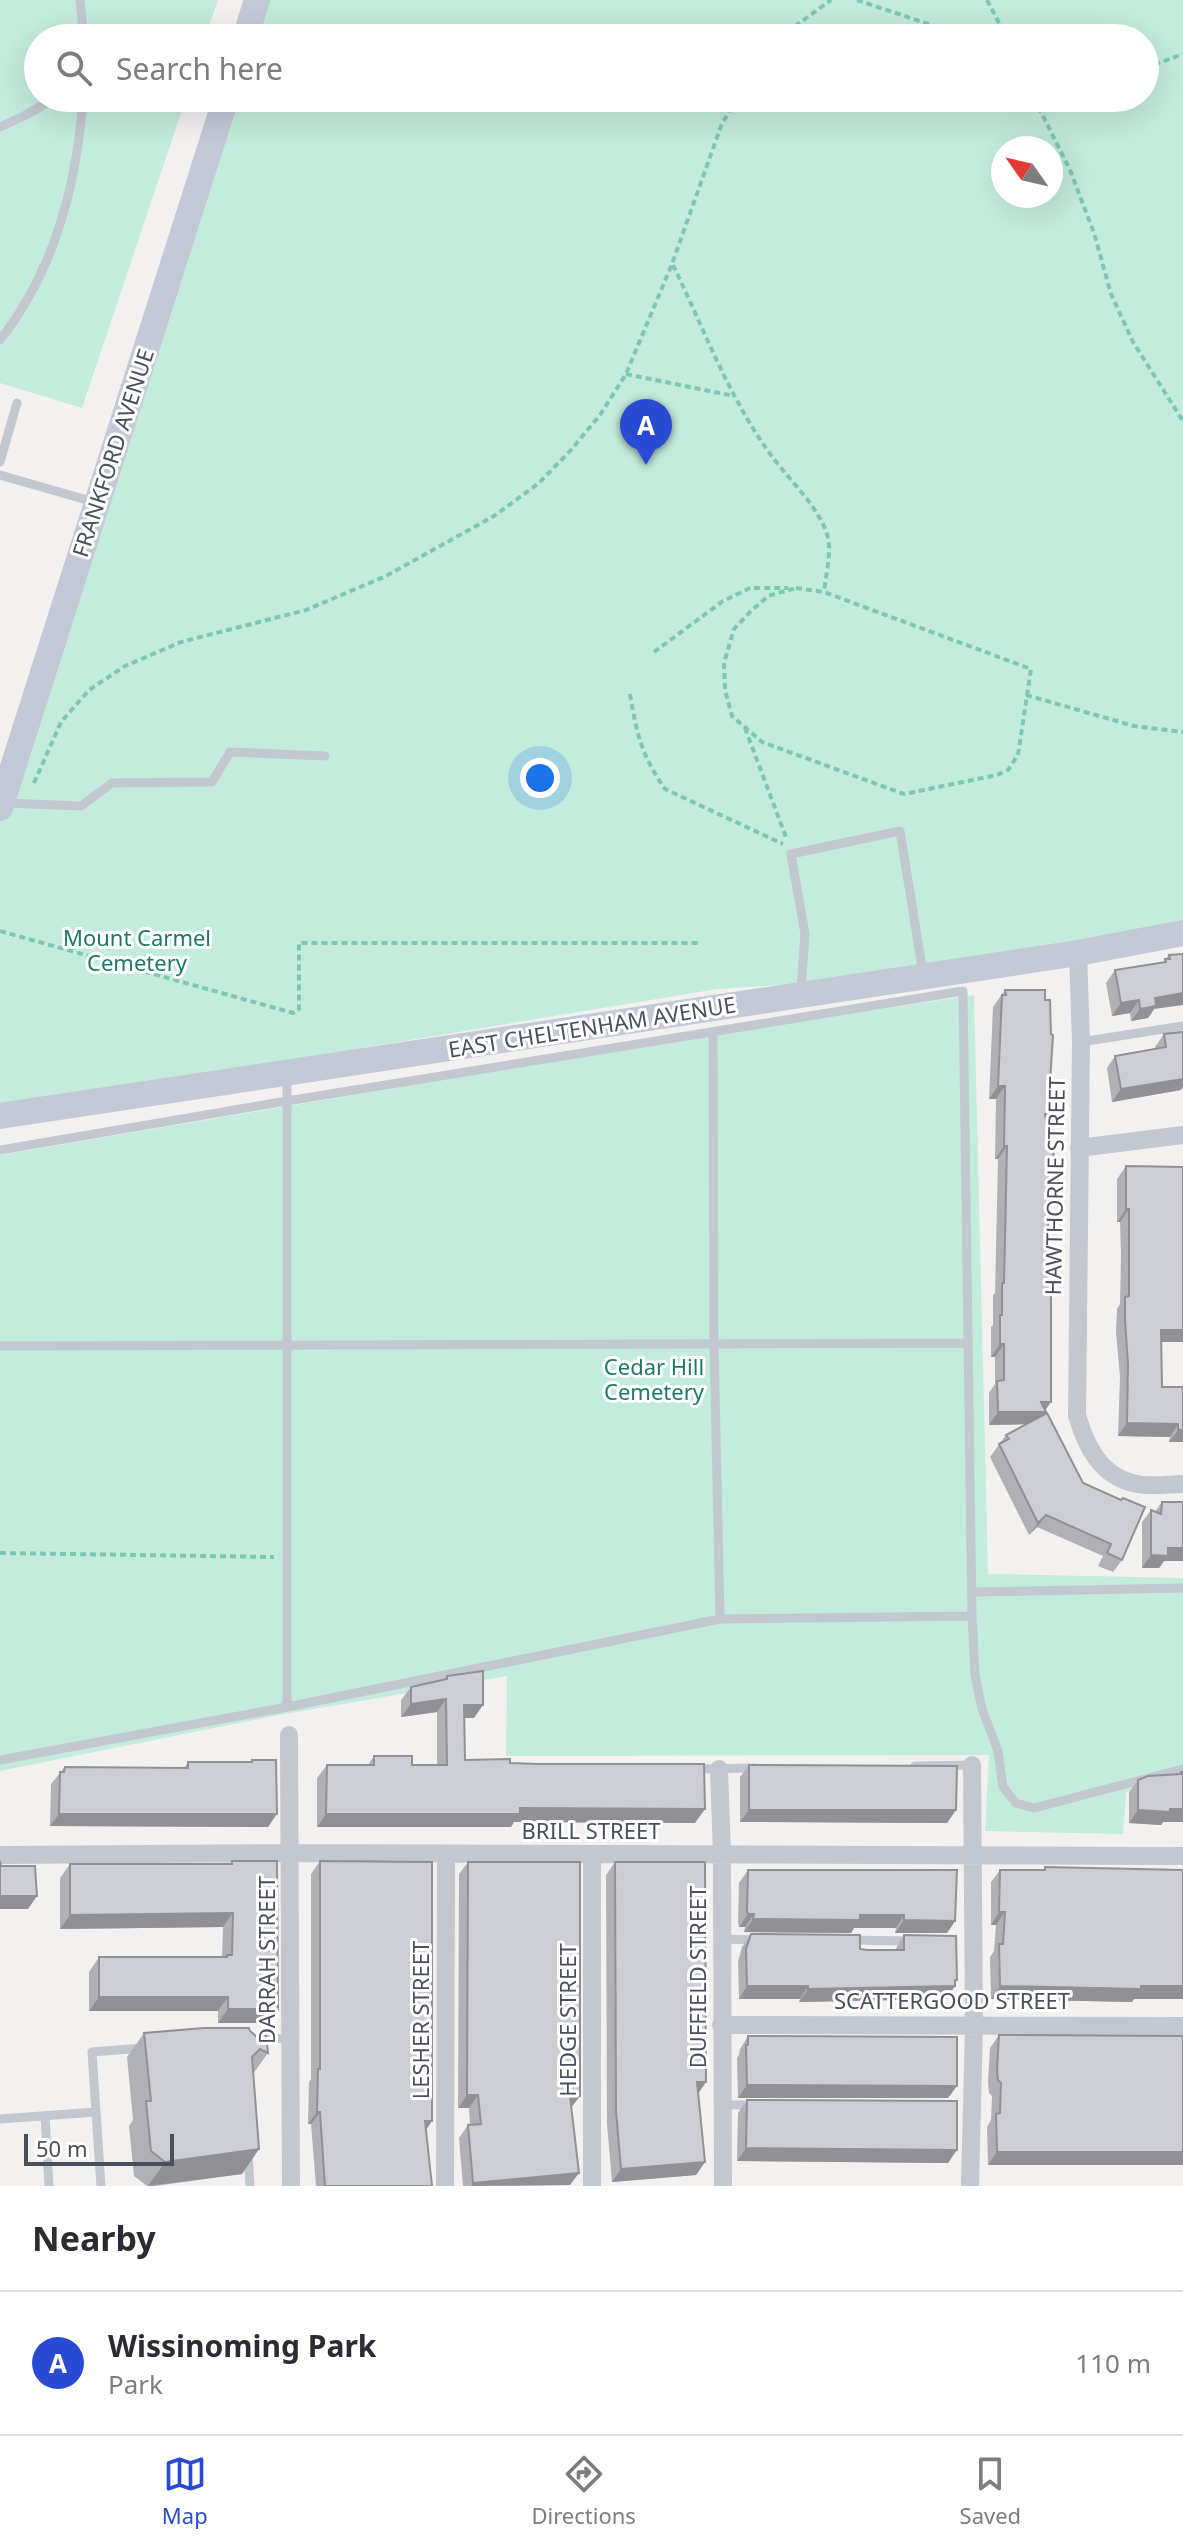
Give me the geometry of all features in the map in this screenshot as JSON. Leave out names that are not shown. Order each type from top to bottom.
[{"type":"street","points":[[249,24],[257,0]]},
{"type":"street","name":"FRANKFORD AVENUE","points":[[7,805],[13,751],[97,503],[222,112]]},
{"type":"street","name":"EAST CHELTENHAM AVENUE","points":[[0,1116],[1078,953],[1183,933]]},
{"type":"street","name":"HAWTHORNE STREET","points":[[1078,953],[1081,1042],[1078,1419],[1096,1460],[1115,1476],[1138,1484],[1183,1484]]},
{"type":"street","points":[[1079,1148],[1183,1135]]},
{"type":"street","name":"DARRAH STREET","points":[[289,1735],[291,2186]]},
{"type":"street","points":[[970,2186],[965,2106],[974,2025],[966,1941],[974,1856],[972,1765]]},
{"type":"street","name":"DUFFIELD STREET","points":[[719,1769],[723,2186]]},
{"type":"street","name":"HEDGE STREET","points":[[592,1854],[592,2186]]},
{"type":"street","name":"BRILL STREET","points":[[0,1855],[1183,1856]]},
{"type":"street","name":"LESHER STREET","points":[[445,2186],[446,1855]]},
{"type":"street","name":"SCATTERGOOD STREET","points":[[721,2025],[1183,2026]]},
{"type":"lane","points":[[80,0],[83,24]]},
{"type":"lane","points":[[0,127],[31,112]]},
{"type":"lane","points":[[0,340],[27,302],[60,227],[75,176],[82,112]]},
{"type":"lane","points":[[0,462],[17,403]]},
{"type":"lane","points":[[0,475],[97,503]]},
{"type":"lane","points":[[7,805],[81,806],[112,783],[212,782],[230,752],[325,756]]},
{"type":"lane","points":[[801,995],[805,934],[791,854],[900,831],[924,976]]},
{"type":"lane","points":[[0,1150],[963,991],[972,1616],[975,1675],[982,1709],[998,1751],[1003,1787],[1016,1803],[1034,1808],[1045,1807],[1183,1769]]},
{"type":"lane","points":[[1081,1042],[1183,1026]]},
{"type":"lane","points":[[713,1032],[714,1344],[720,1619]]},
{"type":"lane","points":[[287,1073],[287,1707]]},
{"type":"lane","points":[[0,1346],[968,1343]]},
{"type":"lane","points":[[972,1592],[1183,1588]]},
{"type":"lane","points":[[0,1760],[287,1707],[720,1619],[972,1616]]},
{"type":"lane","points":[[909,1766],[972,1765]]},
{"type":"lane","points":[[689,1769],[766,1768]]},
{"type":"lane","points":[[721,1939],[769,1940]]},
{"type":"lane","points":[[832,1940],[926,1941]]},
{"type":"lane","points":[[241,2041],[291,2038]]},
{"type":"lane","points":[[101,2186],[92,2052],[152,2048]]},
{"type":"lane","points":[[722,2105],[769,2105]]},
{"type":"lane","points":[[0,2119],[96,2112]]},
{"type":"lane","points":[[45,2116],[49,2186]]},
{"type":"lane","points":[[247,2141],[250,2186]]},
{"type":"path","points":[[798,24],[831,0]]},
{"type":"path","points":[[857,0],[928,24]]},
{"type":"path","points":[[987,0],[1000,24]]},
{"type":"path","points":[[1159,63],[1183,54]]},
{"type":"path","points":[[7,805],[30,791],[61,722],[89,690],[125,666],[181,642],[306,610],[386,576],[494,516],[539,483],[600,415],[626,374],[672,264],[728,112]]},
{"type":"path","points":[[1041,112],[1070,170],[1094,233],[1111,294],[1133,342],[1183,421]]},
{"type":"path","points":[[672,264],[735,396],[768,451],[814,510],[825,530],[830,546],[824,592]]},
{"type":"path","points":[[626,374],[735,396]]},
{"type":"path","points":[[654,652],[723,601],[750,588],[796,588],[824,592],[1031,669],[1018,755],[1008,770],[904,794],[762,742],[745,728],[732,716],[725,690],[724,663],[734,629],[768,596],[796,588]]},
{"type":"path","points":[[630,694],[638,741],[665,789],[789,847],[745,728]]},
{"type":"path","points":[[1026,695],[1134,726],[1183,732]]},
{"type":"path","points":[[0,931],[293,1013],[299,1009],[299,943],[701,943]]},
{"type":"path","points":[[0,1553],[287,1558]]},
{"type":"green space","points":[[0,0],[218,0],[210,24],[24,24],[24,112],[181,112],[82,408],[0,383]]},
{"type":"green space","name":"Mount Carmel Cemetery","points":[[257,0],[1183,0],[1183,933],[924,976],[717,989],[284,1061],[0,1113],[0,808],[222,112],[1159,112],[1159,24],[249,24]]},
{"type":"green space","name":"Cedar Hill Cemetery","points":[[974,995],[988,1574],[1183,1578],[1183,1776],[1126,1792],[1123,1834],[985,1831],[989,1755],[506,1756],[507,1676],[284,1714],[0,1771],[0,1155],[702,1036]]},
{"type":"building","points":[[1183,954],[1183,993],[1155,998],[1156,1006],[1140,1009],[1139,1000],[1121,1003],[1115,970],[1166,962],[1165,959],[1170,959],[1169,955]]},
{"type":"building","points":[[1005,990],[1045,990],[1045,1000],[1050,1000],[1053,1035],[1048,1114],[1045,1114],[1050,1145],[1053,1145],[1054,1165],[1053,1190],[1049,1190],[1048,1231],[1048,1251],[1051,1251],[1051,1402],[1041,1402],[1046,1412],[998,1412],[997,1381],[1004,1380],[1000,1315],[1004,1283],[1007,1146],[1004,1146],[1005,1086],[998,1086],[1002,995],[1006,995]]},
{"type":"building","points":[[1183,1032],[1183,1079],[1121,1089],[1115,1056],[1166,1047],[1164,1034]]},
{"type":"building","points":[[1126,1166],[1183,1167],[1183,1330],[1161,1330],[1162,1387],[1183,1387],[1183,1430],[1178,1430],[1178,1424],[1127,1423],[1125,1297],[1129,1296],[1129,1209],[1126,1209]]},
{"type":"building","points":[[1047,1413],[1083,1483],[1145,1507],[1122,1560],[1107,1553],[1111,1544],[1046,1515],[1038,1523],[999,1444],[1009,1439],[1006,1435]]},
{"type":"building","points":[[1162,1502],[1183,1502],[1183,1548],[1168,1548],[1168,1556],[1151,1555],[1151,1510],[1161,1514]]},
{"type":"building","points":[[483,1671],[483,1705],[464,1705],[465,1760],[510,1759],[510,1763],[539,1764],[704,1764],[705,1809],[520,1808],[520,1814],[326,1814],[327,1765],[374,1765],[374,1756],[412,1756],[412,1765],[447,1765],[446,1699],[411,1704],[411,1687],[447,1679],[447,1676]]},
{"type":"building","points":[[276,1760],[277,1814],[59,1814],[60,1772],[64,1772],[65,1767],[188,1768],[188,1762]]},
{"type":"building","points":[[749,1765],[957,1766],[956,1810],[749,1810]]},
{"type":"building","points":[[1181,1772],[1183,1809],[1170,1809],[1170,1812],[1138,1810],[1138,1780]]},
{"type":"building","points":[[0,1861],[1,1866],[35,1866],[37,1896],[0,1897]]},
{"type":"building","points":[[232,1861],[277,1861],[278,2009],[228,2009],[228,1997],[99,1997],[99,1957],[232,1955],[233,1913],[70,1915],[70,1864],[232,1864]]},
{"type":"building","points":[[320,1861],[432,1862],[432,2121],[425,2121],[432,2186],[325,2186],[320,2112],[317,2112],[320,2069]]},
{"type":"building","points":[[468,1862],[580,1862],[580,2096],[570,2096],[579,2173],[473,2183],[468,2125],[481,2124],[478,2095],[467,2095]]},
{"type":"building","points":[[615,1862],[705,1862],[706,2082],[697,2082],[705,2162],[621,2169],[616,2111]]},
{"type":"building","points":[[1045,1867],[1183,1870],[1183,1986],[1141,1986],[1141,1989],[1000,1986],[999,1944],[1003,1944],[1005,1912],[999,1912],[1000,1870],[1045,1870]]},
{"type":"building","points":[[748,1870],[957,1870],[955,1921],[904,1920],[904,1915],[860,1915],[860,1920],[753,1919],[754,1914],[747,1911]]},
{"type":"building","points":[[751,1934],[860,1935],[860,1949],[867,1950],[904,1950],[904,1935],[956,1936],[957,1980],[955,1986],[808,1989],[808,1986],[747,1986],[746,1949]]},
{"type":"building","points":[[249,2028],[257,2037],[266,2034],[268,2053],[260,2049],[252,2057],[259,2149],[165,2162],[151,2151],[146,2101],[151,2101],[144,2033]]},
{"type":"building","points":[[999,2035],[1183,2036],[1183,2152],[997,2152],[996,2114],[1000,2113],[1001,2083],[997,2070]]},
{"type":"building","points":[[748,2036],[957,2037],[957,2086],[747,2085]]},
{"type":"building","points":[[747,2100],[957,2101],[957,2150],[746,2148]]},
{"type":"place","name":"Wissinoming Park","points":[[646,465]]}]
